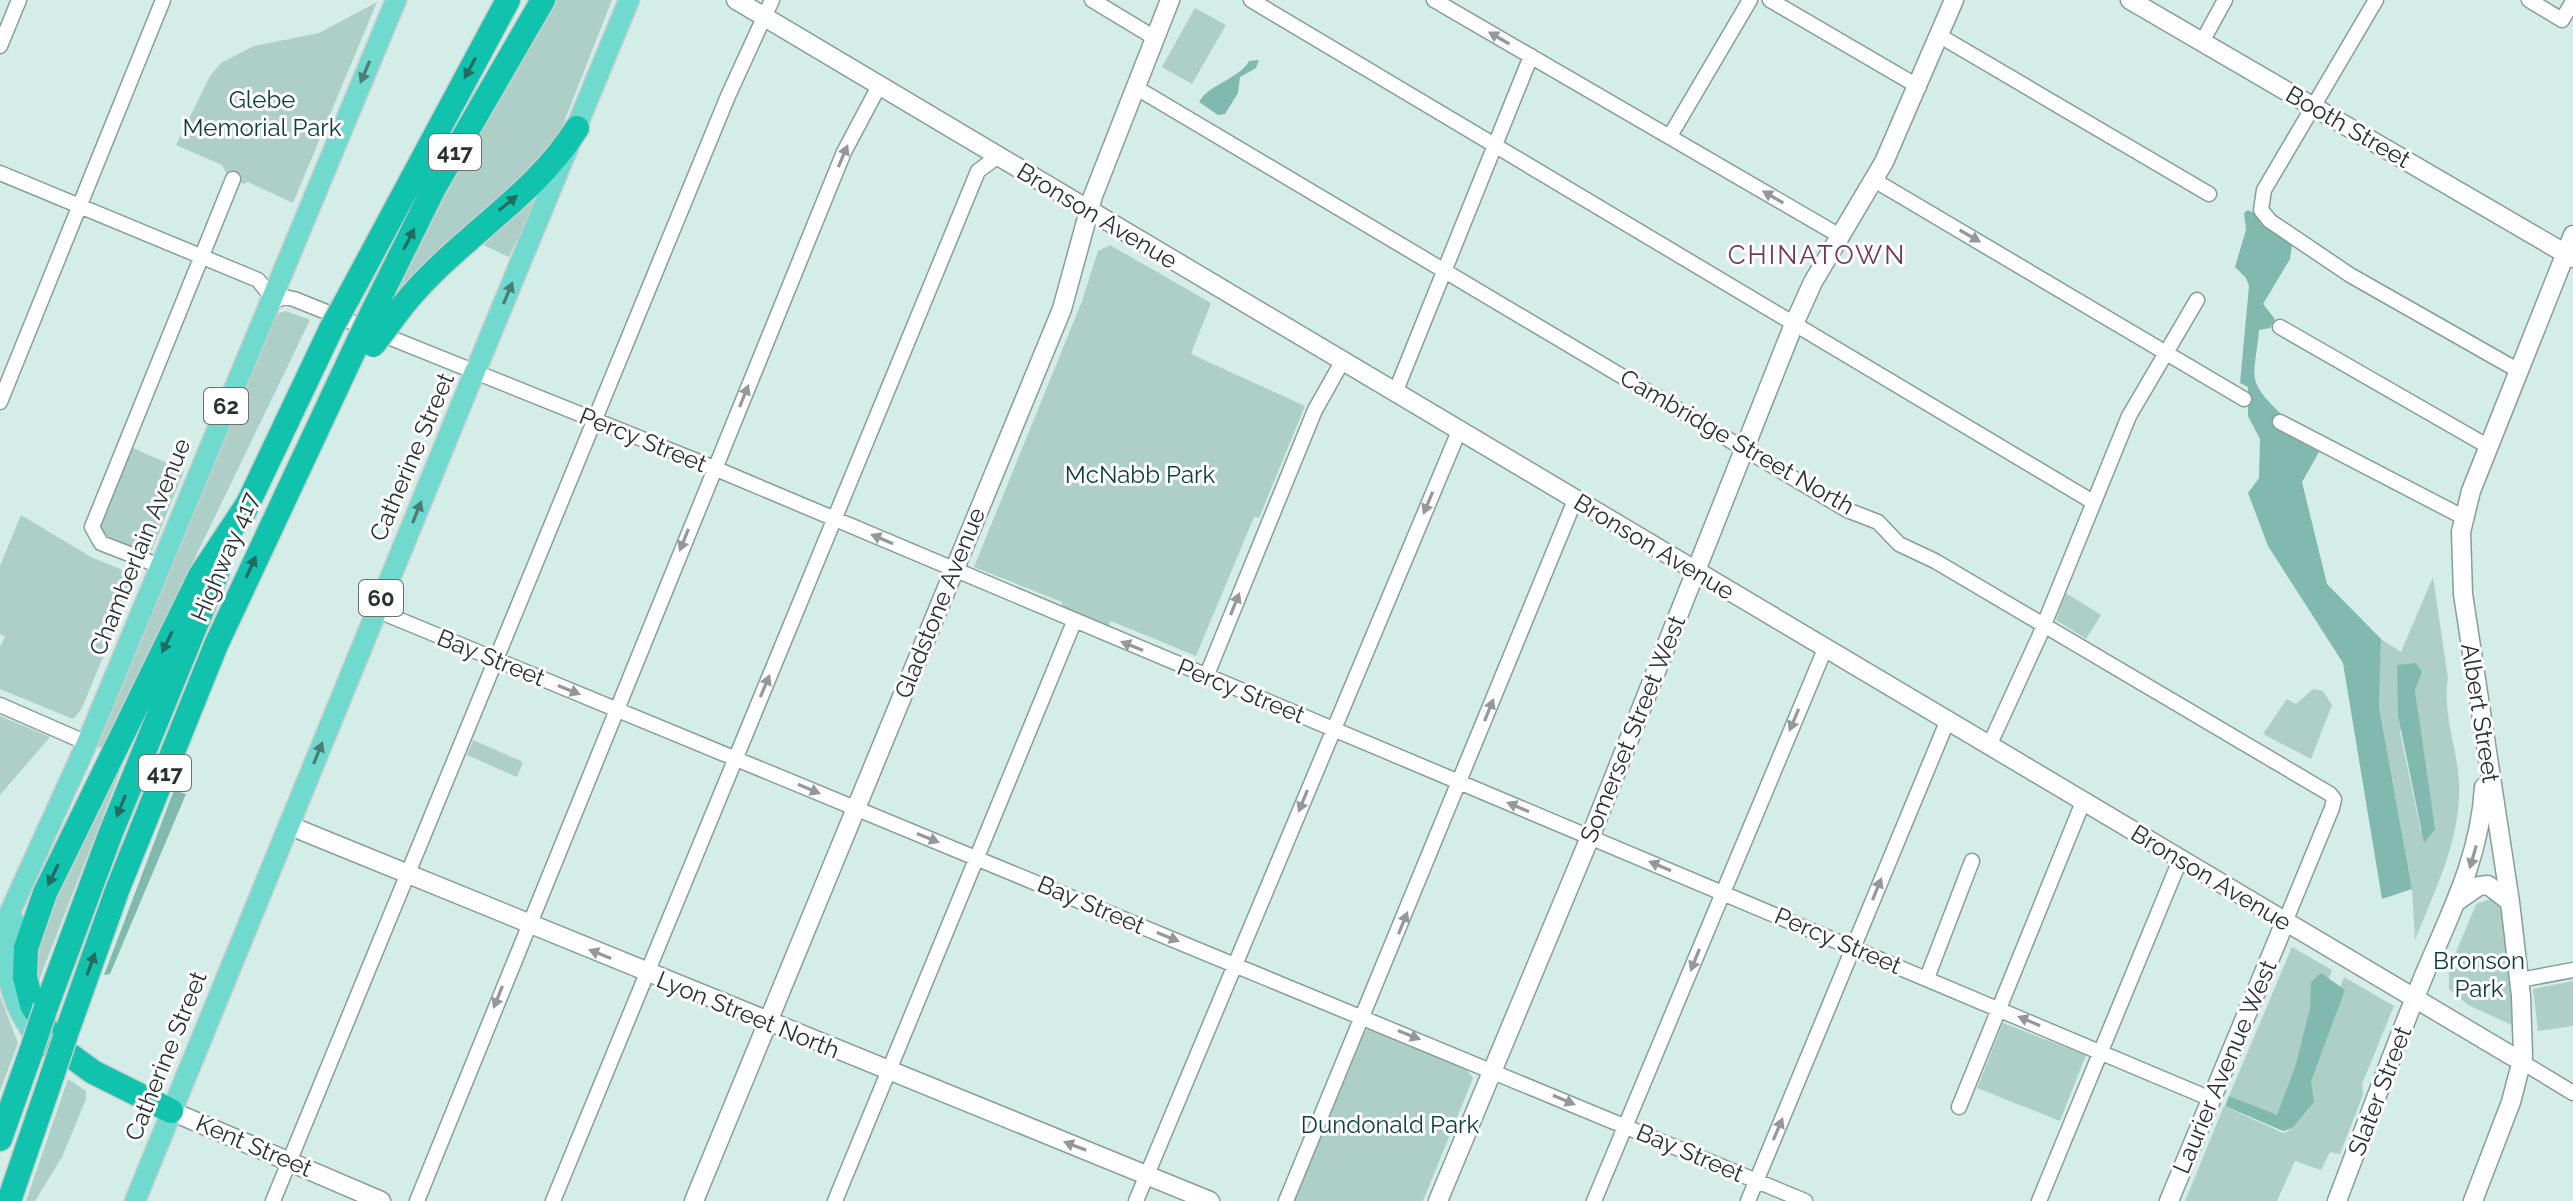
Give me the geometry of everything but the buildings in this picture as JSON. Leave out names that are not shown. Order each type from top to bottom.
[{"type":"highway","name":"Highway 417","points":[[0,1139],[46,1007],[150,734],[249,502],[331,329],[508,0]]},
{"type":"highway","name":"417","points":[[9,1201],[118,888],[216,645],[321,419],[384,313],[434,188],[543,0]]},
{"type":"highway","points":[[384,313],[551,167],[577,128]]},
{"type":"highway","points":[[171,1111],[93,1072],[56,1045],[32,1005],[25,977],[26,948],[45,893],[200,576],[249,502]]},
{"type":"main road","name":"Chamberlain Avenue","points":[[0,934],[26,883],[87,743],[396,0]]},
{"type":"main road","name":"Catherine Street","points":[[135,1201],[629,0]]},
{"type":"main road","name":"Bronson Avenue","points":[[736,0],[767,8],[879,86],[997,157],[2522,1062]]},
{"type":"main road","name":"Gladstone Avenue","points":[[694,1201],[1066,300],[1089,211],[1170,0]]},
{"type":"main road","name":"Somerset Street West","points":[[1438,1201],[1590,837],[1696,572],[1701,550],[1809,288],[1874,180],[1919,87],[1954,0]]},
{"type":"main road","name":"Booth Street","points":[[2130,0],[2312,108],[2571,249]]},
{"type":"main road","name":"Albert Street","points":[[2473,1201],[2522,1062],[2520,980],[2463,594],[2463,517],[2519,371],[2571,249]]},
{"type":"main road","name":"Slater Street","points":[[2337,1201],[2416,998],[2458,900],[2478,840],[2486,753]]},
{"type":"main road","name":"Lyon Street North","points":[[288,825],[1210,1201]]},
{"type":"main road","points":[[26,883],[5,953],[11,991],[28,1026],[53,1056],[87,1081],[150,1110],[171,1111]]},
{"type":"main road","points":[[2458,900],[2479,886],[2488,885],[2510,902]]},
{"type":"main road","name":"Laurier Avenue West","points":[[2169,1201],[2285,922]]},
{"type":"main road","name":"Kent Street","points":[[171,1111],[381,1201]]},
{"type":"street","points":[[0,46],[19,0]]},
{"type":"street","points":[[0,402],[163,0]]},
{"type":"street","points":[[1092,0],[1155,38]]},
{"type":"street","points":[[1251,0],[2093,502]]},
{"type":"street","points":[[1434,0],[1840,236]]},
{"type":"street","points":[[1670,136],[1750,0]]},
{"type":"street","points":[[1770,0],[1919,87]]},
{"type":"street","points":[[2202,42],[2225,0]]},
{"type":"street","points":[[2376,0],[2264,190],[2260,205],[2270,221],[2350,275],[2519,371]]},
{"type":"street","points":[[2532,1],[2562,20],[2573,1]]},
{"type":"street","points":[[273,1201],[767,8]]},
{"type":"street","points":[[1940,36],[2209,194]]},
{"type":"street","points":[[1395,393],[1531,56]]},
{"type":"street","points":[[417,1201],[527,924],[844,152],[879,86]]},
{"type":"street","name":"Cambridge Street North","points":[[1135,87],[1847,510],[1878,522],[1899,544],[2044,625],[2334,799]]},
{"type":"street","points":[[553,1201],[644,972],[978,171],[997,157]]},
{"type":"street","name":"Percy Street","points":[[0,173],[246,275],[260,274],[272,294],[294,299],[476,368],[595,421],[714,468],[2211,1099]]},
{"type":"street","points":[[160,566],[101,543],[92,527],[233,179]]},
{"type":"street","points":[[1874,180],[2244,399]]},
{"type":"street","points":[[1989,746],[2044,625],[2129,416],[2197,300]]},
{"type":"street","points":[[2280,327],[2489,447]]},
{"type":"street","points":[[1206,677],[1319,403],[1342,362]]},
{"type":"street","points":[[2280,422],[2463,517]]},
{"type":"street","points":[[1136,1201],[1459,431]]},
{"type":"street","points":[[1286,1201],[1575,500]]},
{"type":"street","name":"Bay Street","points":[[376,610],[1805,1201]]},
{"type":"street","points":[[835,1201],[1074,622]]},
{"type":"street","points":[[1594,1201],[1825,649]]},
{"type":"street","points":[[0,705],[87,743]]},
{"type":"street","points":[[1748,1201],[1947,722]]},
{"type":"street","name":"Laurier Avenue West","points":[[2285,922],[2334,799]]},
{"type":"street","points":[[1959,1107],[2083,802]]},
{"type":"street","points":[[2039,1201],[2180,860]]},
{"type":"street","points":[[1927,978],[1972,861]]},
{"type":"street","points":[[2520,980],[2573,970]]},
{"type":"street","name":"Bronson Avenue","points":[[2522,1062],[2573,1093]]},
{"type":"green space","points":[[554,0],[612,0],[546,168],[390,315],[379,310]]},
{"type":"green space","name":"Glebe Memorial Park","points":[[377,2],[293,203],[248,182],[244,184],[227,175],[222,165],[176,145],[210,76],[221,63],[254,46],[319,33]]},
{"type":"green space","points":[[1195,8],[1226,25],[1192,84],[1162,67]]},
{"type":"green space","points":[[1259,60],[1256,68],[1240,77],[1238,93],[1225,114],[1218,115],[1199,102],[1249,61]]},
{"type":"green space","points":[[548,178],[509,257],[475,241]]},
{"type":"green space","points":[[2248,210],[2257,215],[2261,224],[2292,245],[2290,259],[2263,304],[2275,319],[2270,328],[2259,330],[2254,368],[2257,384],[2281,414],[2279,429],[2319,452],[2302,482],[2327,584],[2381,639],[2379,707],[2412,889],[2382,899],[2343,663],[2268,546],[2248,493],[2259,478],[2260,439],[2248,416],[2248,387],[2240,383],[2249,286],[2235,267],[2246,230],[2244,213]]},
{"type":"green space","name":"McNabb Park","points":[[1110,245],[1211,303],[1191,354],[1305,406],[1259,518],[1254,517],[1196,656],[1111,621],[1108,626],[1062,606],[1062,602],[974,567],[1082,301],[1098,251]]},
{"type":"green space","points":[[286,311],[310,320],[103,748],[94,746],[276,314]]},
{"type":"green space","points":[[131,447],[184,471],[152,550],[141,553],[101,533],[100,520]]},
{"type":"green space","points":[[21,515],[91,557],[137,576],[81,710],[73,719],[0,689],[0,647],[5,637],[0,634],[0,566]]},
{"type":"green space","points":[[2433,577],[2448,678],[2448,716],[2458,768],[2459,802],[2446,863],[2415,940],[2412,889],[2379,707],[2381,639],[2401,652]],"holes":[[[2421,666],[2415,690],[2427,781],[2421,832],[2400,732]]]},
{"type":"green space","points":[[2066,593],[2101,615],[2086,639],[2056,620]]},
{"type":"green space","points":[[2416,663],[2422,672],[2415,690],[2435,829],[2424,843],[2398,715],[2397,665]]},
{"type":"green space","points":[[2313,689],[2323,691],[2332,705],[2311,759],[2263,734],[2287,699],[2296,704]]},
{"type":"green space","points":[[145,708],[36,988],[33,968],[40,926]]},
{"type":"green space","points":[[0,716],[50,737],[0,795]]},
{"type":"green space","points":[[473,740],[523,762],[517,777],[467,755]]},
{"type":"green space","points":[[174,790],[186,794],[110,974],[104,975]]},
{"type":"green space","name":"Bronson Park","points":[[2493,898],[2501,903],[2513,992],[2512,1025],[2468,1005],[2449,989],[2449,969],[2476,904]]},
{"type":"green space","points":[[2292,947],[2332,970],[2277,1116],[2229,1096]]},
{"type":"green space","points":[[2321,973],[2345,990],[2311,1081],[2314,1102],[2293,1127],[2283,1131],[2225,1106],[2229,1096],[2277,1115],[2296,1064],[2310,1008],[2311,982]]},
{"type":"green space","points":[[2344,977],[2394,1006],[2362,1084],[2363,1095],[2340,1154],[2330,1152],[2321,1170],[2295,1161],[2277,1201],[2185,1201],[2224,1106],[2283,1133],[2294,1129],[2283,1131]]},
{"type":"green space","name":"Bronson Park","points":[[2573,981],[2573,1026],[2538,1031],[2533,989]]},
{"type":"green space","points":[[0,996],[18,1043],[0,1091]]},
{"type":"green space","points":[[2003,1023],[2086,1055],[2060,1121],[1977,1088]]},
{"type":"green space","name":"Dundonald Park","points":[[1366,1030],[1466,1069],[1473,1078],[1423,1201],[1294,1201]]},
{"type":"green space","points":[[68,1079],[86,1091],[86,1099],[62,1157],[35,1201],[26,1201]]},
{"type":"district","name":"CHINATOWN","points":[[1817,255]]}]
